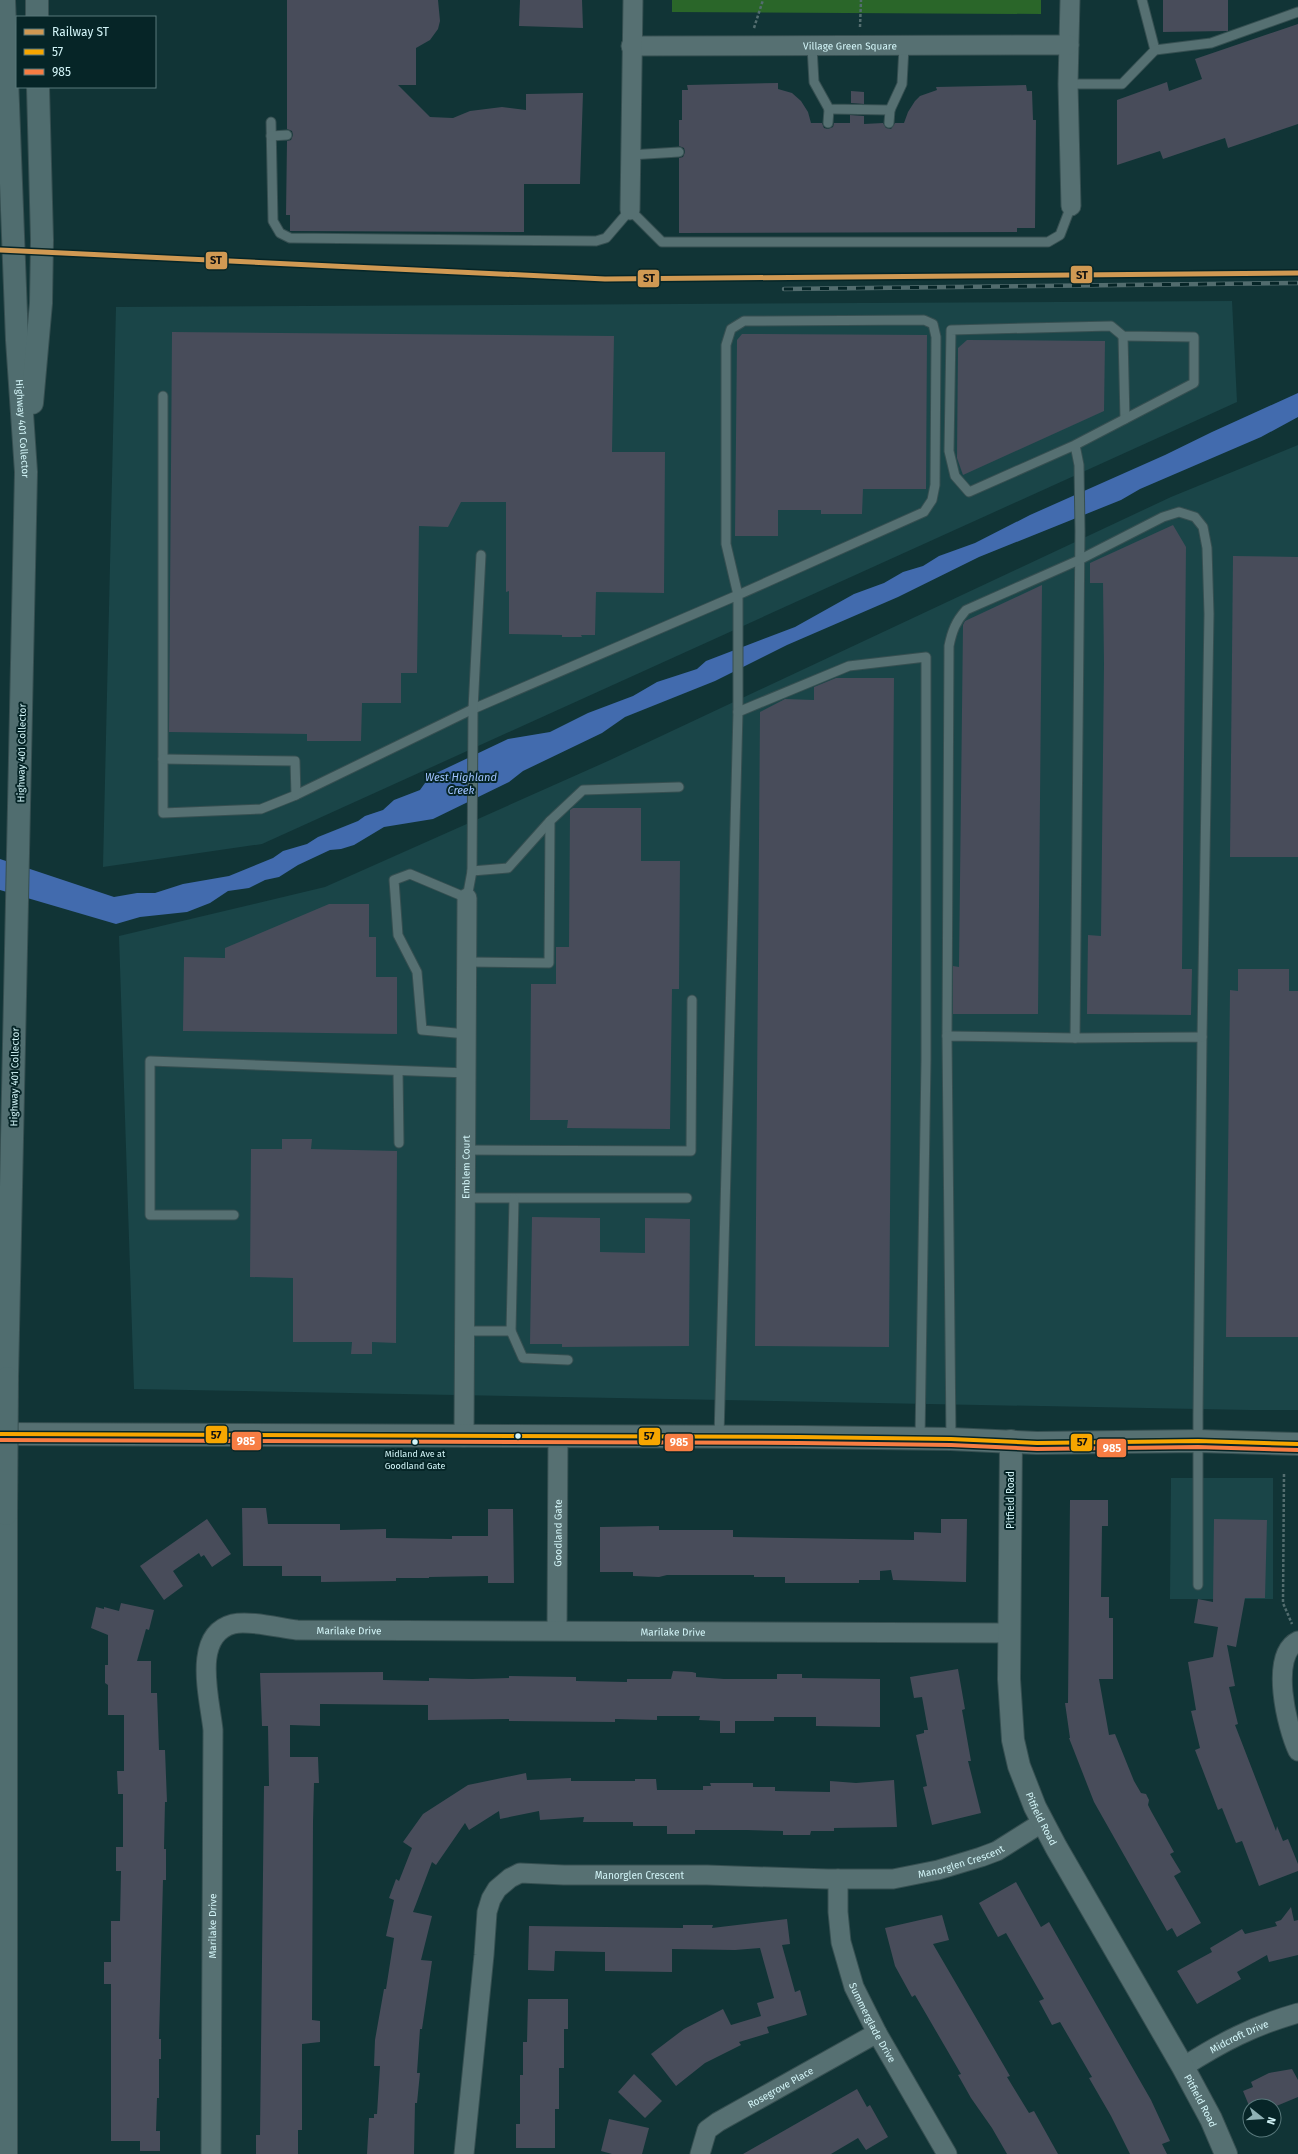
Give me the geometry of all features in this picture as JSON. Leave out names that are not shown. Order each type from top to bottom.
[{"type":"highway","name":"Highway 401 Collector","points":[[4,0],[8,140],[26,472],[7,1378],[6,2154]]},
{"type":"highway","points":[[37,0],[37,16]]},
{"type":"highway","points":[[26,472],[41,304],[42,240],[38,88]]},
{"type":"highway","points":[[0,1221],[10,1265]]},
{"type":"main road","points":[[0,1434],[719,1437],[951,1439],[1037,1443],[1198,1441],[1298,1444]]},
{"type":"main road","name":"Pitfield Road","points":[[1011,1442],[1010,1712],[1013,1740],[1020,1766],[1043,1822],[1080,1890],[1183,2067],[1211,2119],[1226,2154]]},
{"type":"street","points":[[630,210],[631,46],[633,0]]},
{"type":"street","points":[[1070,0],[1068,84],[1071,206]]},
{"type":"street","name":"Village Green Square","points":[[631,46],[750,45],[904,47],[1069,45]]},
{"type":"street","name":"Emblem Court","points":[[464,1437],[468,962],[467,898]]},
{"type":"street","name":"Goodland Gate","points":[[557,1629],[558,1436]]},
{"type":"street","name":"Marilake Drive","points":[[211,2154],[213,1738],[206,1662],[208,1648],[215,1635],[233,1624],[251,1624],[297,1630],[557,1629],[1010,1633]]},
{"type":"street","points":[[1297,1636],[1285,1654],[1283,1676],[1287,1718],[1291,1736],[1298,1751]]},
{"type":"street","name":"Manorglen Crescent","points":[[464,2154],[487,1912],[491,1899],[497,1889],[510,1878],[520,1873],[564,1875],[707,1875],[838,1879],[894,1878],[938,1870],[997,1851],[1043,1822]]},
{"type":"street","name":"Summerglade Drive","points":[[838,1879],[838,1912],[841,1942],[854,1987],[877,2033],[947,2154]]},
{"type":"street","name":"Midcroft Drive","points":[[1183,2067],[1231,2037],[1253,2027],[1298,2013]]},
{"type":"street","name":"Rosegrove Place","points":[[700,2154],[707,2130],[712,2126],[877,2033]]},
{"type":"lane","points":[[1142,0],[1155,50]]},
{"type":"lane","points":[[1068,84],[1122,84],[1155,50],[1211,43],[1298,12]]},
{"type":"lane","points":[[812,47],[814,82],[829,109],[828,123]]},
{"type":"lane","points":[[889,123],[890,110],[902,84],[904,47]]},
{"type":"lane","points":[[829,109],[890,110]]},
{"type":"lane","points":[[271,122],[273,221],[280,233],[290,238],[596,241],[606,238],[630,210],[662,242],[1048,242],[1060,235],[1071,206]]},
{"type":"lane","points":[[271,136],[286,135]]},
{"type":"lane","points":[[630,155],[679,152]]},
{"type":"lane","points":[[163,396],[163,812],[261,809],[296,795],[473,709],[738,595],[924,512],[932,500],[935,485],[936,336],[934,324],[924,320],[744,321],[731,329],[726,345],[726,544],[738,595],[738,712],[719,1437]]},
{"type":"lane","points":[[1111,326],[1123,336],[1194,337],[1194,383],[1075,445],[969,492],[955,476],[949,451],[951,330],[1111,326]]},
{"type":"lane","points":[[1123,336],[1125,419]]},
{"type":"lane","points":[[1075,445],[1079,465],[1080,531],[1075,1038]]},
{"type":"lane","points":[[951,1439],[947,1036],[949,646],[952,632],[957,620],[966,610],[1079,560],[1163,517],[1179,512],[1195,517],[1203,527],[1207,548],[1209,614],[1202,1037],[1198,1585]]},
{"type":"lane","points":[[467,1034],[422,1030],[417,972],[398,935],[394,880],[410,874],[467,898],[472,871],[473,709],[480,555]]},
{"type":"lane","points":[[738,712],[849,666],[926,657],[926,1060],[920,1439]]},
{"type":"lane","points":[[163,759],[295,761],[296,795]]},
{"type":"lane","points":[[472,871],[508,868],[550,821],[583,790],[679,787]]},
{"type":"lane","points":[[468,962],[549,963],[550,821]]},
{"type":"lane","points":[[466,1150],[691,1151],[692,1000]]},
{"type":"lane","points":[[947,1036],[1075,1038],[1202,1037]]},
{"type":"lane","points":[[234,1215],[150,1215],[150,1062],[467,1073]]},
{"type":"lane","points":[[398,1071],[399,1143]]},
{"type":"lane","points":[[466,1198],[687,1198]]},
{"type":"lane","points":[[514,1199],[511,1331],[523,1358],[568,1360]]},
{"type":"lane","points":[[465,1331],[511,1331]]},
{"type":"path","points":[[750,45],[763,0]]},
{"type":"path","points":[[860,0],[860,46]]},
{"type":"path","points":[[1284,1474],[1283,1603],[1297,1636]]},
{"type":"shaded area","points":[[1232,301],[1237,402],[262,844],[103,867],[116,307]]},
{"type":"shaded area","points":[[1298,445],[1298,1410],[134,1389],[119,936],[325,887],[608,761],[1171,497]]},
{"type":"shaded area","points":[[1171,1478],[1273,1478],[1273,1599],[1170,1599]]},
{"type":"green space","points":[[672,0],[1041,0],[1041,14],[672,12]]},
{"type":"water","name":"West Highland Creek","points":[[1298,393],[1298,417],[1261,437],[1140,489],[1121,500],[979,557],[898,597],[787,645],[715,681],[625,717],[602,733],[523,771],[509,782],[433,819],[384,827],[354,845],[341,849],[330,850],[298,865],[279,877],[265,880],[249,888],[228,891],[210,903],[187,912],[140,917],[116,924],[0,890],[0,859],[114,897],[137,893],[155,893],[183,884],[229,876],[273,858],[283,851],[307,844],[318,837],[358,821],[365,816],[383,810],[394,800],[420,790],[430,776],[508,739],[550,732],[588,713],[633,696],[657,682],[697,669],[706,661],[795,627],[854,594],[884,583],[903,572],[923,566],[939,556],[975,543],[1030,515],[1165,455]]},
{"type":"building","points":[[287,0],[438,0],[440,21],[438,29],[430,40],[416,48],[416,85],[398,85],[430,117],[453,118],[470,111],[502,107],[526,110],[526,94],[583,93],[580,184],[524,184],[524,232],[290,231],[290,215],[286,215],[287,141],[291,140],[293,135],[292,131],[287,129]]},
{"type":"building","points":[[520,0],[582,0],[583,28],[519,26]]},
{"type":"building","points":[[1163,0],[1228,0],[1228,31],[1163,32]]},
{"type":"building","points":[[1298,24],[1298,124],[1228,148],[1225,138],[1163,159],[1160,151],[1117,165],[1117,100],[1167,82],[1169,91],[1202,79],[1195,59]]},
{"type":"building","points":[[778,83],[778,89],[792,93],[801,101],[808,112],[811,123],[822,123],[824,128],[828,129],[833,127],[834,123],[850,123],[850,115],[864,116],[864,124],[883,123],[886,128],[891,129],[895,123],[904,123],[908,112],[915,101],[920,96],[937,90],[936,87],[1026,85],[1027,91],[1032,91],[1033,120],[1036,120],[1035,228],[1017,228],[1017,232],[679,233],[679,158],[683,157],[685,152],[684,148],[679,146],[679,120],[682,120],[682,90],[688,90],[687,85]]},
{"type":"building","points":[[851,91],[864,92],[864,104],[851,103]]},
{"type":"building","points":[[172,332],[614,336],[612,452],[665,452],[664,593],[596,592],[595,635],[581,635],[582,637],[562,637],[562,635],[509,634],[509,591],[506,592],[506,502],[461,502],[448,527],[419,526],[417,673],[401,673],[401,703],[362,703],[361,741],[307,741],[307,734],[169,732]]},
{"type":"building","points":[[742,334],[927,335],[926,489],[863,489],[862,514],[821,514],[821,510],[778,510],[778,536],[735,536],[737,340]]},
{"type":"building","points":[[967,340],[1105,341],[1104,411],[963,475],[957,458],[958,348]]},
{"type":"building","points":[[1173,525],[1186,547],[1182,969],[1192,969],[1191,1015],[1087,1014],[1088,935],[1101,936],[1104,664],[1103,583],[1090,583],[1090,563]]},
{"type":"building","points":[[1233,556],[1298,557],[1298,857],[1230,857]]},
{"type":"building","points":[[1042,585],[1038,1014],[953,1014],[953,966],[959,967],[963,625],[965,621]]},
{"type":"building","points":[[836,678],[894,678],[889,1347],[755,1346],[760,712],[785,699],[814,700],[814,687]]},
{"type":"building","points":[[573,808],[641,808],[641,861],[680,861],[679,989],[672,989],[670,1129],[567,1128],[568,1120],[530,1120],[531,984],[556,984],[556,947],[569,947],[570,810]]},
{"type":"building","points":[[329,904],[369,904],[369,937],[376,937],[376,977],[397,977],[397,1034],[183,1031],[184,957],[225,958],[225,948]]},
{"type":"building","points":[[1238,969],[1289,969],[1289,991],[1298,991],[1298,1337],[1226,1337],[1230,990],[1238,991]]},
{"type":"building","points":[[282,1139],[312,1139],[311,1149],[397,1151],[396,1343],[372,1342],[372,1354],[351,1354],[352,1342],[293,1342],[293,1278],[250,1277],[251,1149],[282,1149]]},
{"type":"building","points":[[532,1217],[600,1218],[600,1252],[645,1253],[645,1218],[690,1219],[689,1346],[562,1347],[562,1344],[530,1344]]},
{"type":"building","points":[[1070,1500],[1108,1500],[1108,1526],[1102,1526],[1101,1597],[1109,1597],[1109,1618],[1113,1618],[1113,1679],[1099,1679],[1109,1735],[1115,1734],[1134,1781],[1141,1793],[1146,1794],[1149,1800],[1148,1805],[1174,1852],[1170,1854],[1181,1872],[1174,1876],[1201,1923],[1177,1937],[1172,1928],[1167,1931],[1094,1802],[1069,1738],[1065,1703],[1068,1703]]},
{"type":"building","points":[[242,1508],[266,1508],[268,1524],[340,1524],[340,1530],[386,1529],[386,1538],[452,1539],[452,1536],[488,1536],[488,1509],[513,1509],[514,1583],[488,1583],[488,1576],[396,1578],[396,1581],[321,1582],[321,1576],[282,1576],[282,1566],[243,1566]]},
{"type":"building","points":[[207,1519],[231,1554],[212,1567],[204,1555],[201,1557],[199,1553],[173,1571],[183,1586],[164,1600],[140,1566]]},
{"type":"building","points":[[941,1519],[967,1519],[966,1582],[893,1580],[891,1570],[880,1571],[880,1580],[859,1580],[859,1583],[785,1583],[785,1577],[754,1577],[754,1575],[667,1575],[659,1577],[633,1576],[633,1572],[600,1572],[600,1527],[659,1526],[659,1530],[733,1530],[733,1537],[914,1540],[914,1532],[941,1533]]},
{"type":"building","points":[[1214,1519],[1267,1520],[1265,1598],[1245,1598],[1236,1647],[1227,1645],[1235,1686],[1229,1687],[1238,1724],[1235,1725],[1276,1831],[1277,1826],[1283,1841],[1288,1839],[1298,1864],[1298,1871],[1259,1886],[1242,1841],[1236,1843],[1222,1808],[1218,1810],[1195,1750],[1200,1748],[1191,1711],[1196,1710],[1188,1662],[1213,1657],[1218,1627],[1194,1623],[1198,1599],[1213,1602]]},
{"type":"building","points":[[121,1603],[154,1610],[149,1630],[146,1629],[137,1661],[151,1661],[151,1693],[157,1693],[159,1750],[165,1750],[167,1802],[165,1802],[164,1849],[166,1849],[166,1880],[163,1880],[159,2039],[161,2039],[161,2059],[159,2059],[159,2098],[157,2098],[156,2131],[160,2131],[160,2151],[140,2151],[140,2141],[111,2141],[111,1984],[104,1984],[104,1962],[111,1962],[111,1921],[120,1921],[121,1871],[116,1871],[116,1847],[123,1847],[123,1794],[118,1794],[117,1771],[124,1771],[124,1715],[108,1715],[108,1685],[105,1683],[105,1665],[108,1665],[108,1635],[91,1628],[96,1607],[104,1609],[104,1607],[119,1611]]},
{"type":"building","points":[[958,1669],[965,1709],[962,1710],[971,1761],[968,1761],[981,1813],[932,1825],[923,1787],[927,1786],[916,1735],[924,1733],[924,1730],[928,1730],[922,1697],[914,1698],[910,1677]]},
{"type":"building","points":[[673,1671],[696,1673],[696,1677],[724,1679],[777,1679],[777,1674],[802,1674],[802,1678],[880,1679],[880,1727],[816,1726],[816,1717],[774,1717],[774,1721],[735,1721],[735,1733],[720,1733],[720,1721],[699,1720],[700,1716],[657,1716],[657,1720],[615,1719],[615,1722],[509,1721],[509,1719],[428,1720],[428,1705],[320,1704],[320,1726],[290,1725],[290,1757],[318,1757],[319,1783],[314,1783],[313,1822],[312,2020],[320,2021],[320,2042],[302,2044],[302,2130],[298,2130],[298,2154],[256,2154],[256,2135],[260,2135],[264,1786],[269,1786],[268,1726],[262,1726],[260,1673],[383,1672],[383,1680],[429,1681],[429,1678],[472,1679],[509,1678],[509,1676],[576,1677],[576,1681],[627,1682],[627,1679],[671,1679]]},
{"type":"building","points":[[526,1773],[527,1780],[571,1778],[571,1781],[635,1781],[635,1779],[656,1779],[657,1790],[703,1790],[703,1786],[711,1786],[710,1783],[753,1783],[753,1787],[775,1787],[775,1791],[830,1792],[830,1781],[856,1783],[894,1780],[897,1827],[834,1828],[834,1831],[811,1831],[810,1835],[783,1835],[783,1831],[747,1830],[695,1830],[695,1834],[667,1834],[667,1826],[633,1826],[633,1822],[583,1822],[584,1817],[540,1820],[539,1811],[500,1819],[499,1811],[469,1830],[465,1823],[436,1865],[432,1862],[413,1912],[432,1916],[421,1960],[432,1961],[422,2029],[420,2029],[417,2073],[420,2073],[417,2103],[415,2103],[414,2154],[367,2154],[369,2118],[374,2118],[374,2114],[377,2114],[380,2066],[374,2066],[375,2040],[384,1989],[386,1989],[394,1938],[386,1936],[394,1900],[389,1898],[396,1879],[399,1881],[412,1848],[403,1842],[423,1814],[468,1785]]},
{"type":"building","points":[[1016,1882],[1041,1927],[1049,1922],[1151,2100],[1170,2141],[1162,2144],[1167,2154],[1130,2154],[1111,2116],[1089,2078],[1092,2077],[1060,2022],[1052,2025],[1039,2001],[1044,1999],[1006,1933],[998,1937],[979,1903]]},
{"type":"building","points":[[1291,1907],[1294,1921],[1298,1920],[1298,1955],[1269,1962],[1267,1955],[1237,1972],[1241,1979],[1197,2004],[1177,1971],[1212,1952],[1210,1948],[1242,1929],[1245,1934],[1277,1926],[1275,1922],[1281,1920]]},
{"type":"building","points":[[942,1915],[949,1940],[933,1944],[1010,2076],[1007,2077],[1029,2113],[1034,2111],[1058,2154],[1007,2154],[992,2128],[971,2098],[958,2075],[961,2074],[915,1995],[912,1997],[895,1966],[885,1928]]},
{"type":"building","points":[[787,1919],[790,1944],[782,1945],[795,1992],[800,1990],[807,2015],[767,2027],[769,2033],[739,2042],[741,2045],[705,2063],[676,2086],[651,2054],[684,2029],[723,2009],[731,2025],[761,2016],[757,2003],[774,1998],[760,1948],[735,1950],[672,1949],[672,1972],[605,1971],[605,1952],[555,1951],[554,1971],[528,1970],[529,1926],[683,1928],[683,1925],[713,1925],[712,1928]]},
{"type":"building","points":[[528,1999],[568,1999],[568,2029],[564,2029],[564,2068],[559,2068],[559,2109],[555,2109],[555,2148],[516,2148],[516,2124],[520,2124],[520,2075],[523,2075],[523,2042],[527,2042]]},
{"type":"building","points":[[1292,2069],[1298,2080],[1298,2097],[1282,2104],[1282,2098],[1246,2098],[1243,2091],[1253,2087],[1251,2082],[1269,2073]]},
{"type":"building","points":[[634,2074],[662,2101],[645,2118],[618,2092]]},
{"type":"building","points":[[857,2089],[867,2107],[870,2105],[888,2137],[866,2150],[858,2138],[831,2154],[743,2154]]},
{"type":"building","points":[[609,2119],[649,2128],[642,2154],[612,2154],[601,2151]]},
{"type":"railway","points":[[784,289],[1298,283]]},
{"type":"rail line","name":"ST","points":[[0,250],[605,279],[1298,273]]},
{"type":"transit line","name":"57","points":[[0,1434],[800,1437],[951,1439],[1037,1443],[1198,1441],[1298,1444]]},
{"type":"transit line","name":"985","points":[[0,1440],[800,1443],[951,1445],[1037,1449],[1198,1447],[1298,1450]]},
{"type":"place","name":"Midland Ave at Goodland Gate","points":[[415,1442]]}]
